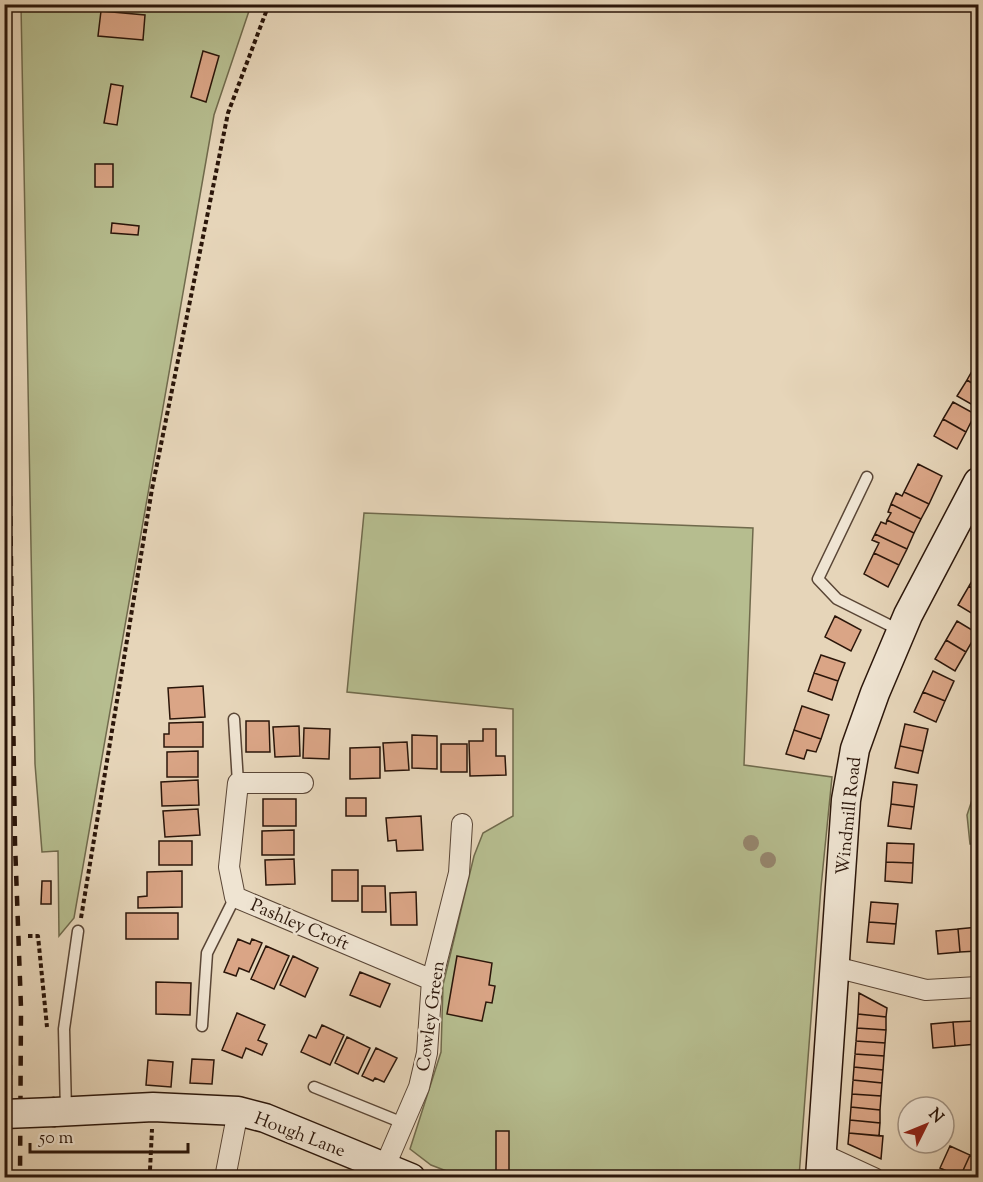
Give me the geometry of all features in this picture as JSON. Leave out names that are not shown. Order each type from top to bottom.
[{"type":"street","name":"Windmill Road","points":[[821,1166],[846,800],[855,749],[901,631],[978,482]]},
{"type":"street","points":[[238,783],[303,783]]},
{"type":"street","name":"Pashley Croft","points":[[238,783],[229,867],[235,897],[432,980]]},
{"type":"street","name":"Cowley Green","points":[[385,1167],[419,1087],[428,1053],[432,980],[459,873],[462,824]]},
{"type":"street","points":[[835,967],[926,990],[978,987]]},
{"type":"street","name":"Hough Lane","points":[[4,1114],[153,1107],[238,1111],[265,1118],[411,1178]]},
{"type":"street","points":[[225,1178],[238,1111]]},
{"type":"street","points":[[821,1166],[874,1178]]},
{"type":"lane","points":[[867,477],[818,579],[837,599],[901,631]]},
{"type":"lane","points":[[234,719],[238,783]]},
{"type":"lane","points":[[202,1026],[207,953],[235,897]]},
{"type":"lane","points":[[61,1112],[64,1029],[78,931]]},
{"type":"lane","points":[[314,1087],[403,1123]]},
{"type":"path","points":[[78,931],[152,489],[228,113],[269,4]]},
{"type":"path","points":[[28,936],[38,936],[47,1028],[64,1029]]},
{"type":"path","points":[[150,1170],[153,1107]]},
{"type":"green space","points":[[21,5],[251,5],[214,115],[74,918],[59,936],[58,851],[42,852],[35,764]]},
{"type":"green space","points":[[364,513],[753,528],[744,765],[832,777],[821,887],[799,1177],[462,1177],[431,1165],[410,1149],[441,1052],[443,985],[474,856],[483,833],[513,816],[513,709],[347,692]]},
{"type":"green space","points":[[978,782],[978,844],[970,844],[967,815]]},
{"type":"building","points":[[101,11],[145,15],[143,40],[98,36]]},
{"type":"building","points":[[203,51],[219,56],[206,102],[191,97]]},
{"type":"building","points":[[111,84],[123,86],[117,125],[104,123]]},
{"type":"building","points":[[95,164],[113,164],[113,187],[95,187]]},
{"type":"building","points":[[978,198],[978,213],[972,208]]},
{"type":"building","points":[[112,223],[139,226],[138,235],[111,233]]},
{"type":"building","points":[[976,364],[978,365],[978,387],[967,380]]},
{"type":"building","points":[[967,380],[978,387],[978,408],[957,396]]},
{"type":"building","points":[[953,402],[975,414],[966,432],[943,419]]},
{"type":"building","points":[[943,419],[966,432],[957,449],[934,436]]},
{"type":"building","points":[[918,464],[942,476],[929,504],[904,492]]},
{"type":"building","points":[[904,492],[929,504],[921,519],[891,504],[896,493],[902,496]]},
{"type":"building","points":[[891,504],[921,519],[914,533],[887,520],[891,513],[888,512]]},
{"type":"building","points":[[887,520],[914,533],[907,549],[875,534],[881,522],[886,524]]},
{"type":"building","points":[[875,534],[907,549],[899,565],[874,553],[879,543],[872,540]]},
{"type":"building","points":[[874,553],[899,565],[888,587],[864,574]]},
{"type":"building","points":[[978,571],[978,592],[969,586]]},
{"type":"building","points":[[969,586],[978,592],[978,617],[958,605]]},
{"type":"building","points":[[835,616],[861,630],[851,651],[825,637]]},
{"type":"building","points":[[957,621],[977,633],[966,652],[946,640]]},
{"type":"building","points":[[946,640],[966,652],[955,671],[935,659]]},
{"type":"building","points":[[821,655],[845,663],[838,681],[814,673]]},
{"type":"building","points":[[933,671],[954,681],[945,701],[923,692]]},
{"type":"building","points":[[814,673],[838,681],[832,700],[808,691]]},
{"type":"building","points":[[203,686],[205,717],[170,719],[168,688]]},
{"type":"building","points":[[923,692],[945,701],[936,722],[914,712]]},
{"type":"building","points":[[802,706],[829,715],[821,739],[794,730]]},
{"type":"building","points":[[246,721],[269,721],[270,752],[246,752]]},
{"type":"building","points":[[203,722],[203,747],[164,747],[164,734],[169,734],[169,723]]},
{"type":"building","points":[[905,724],[928,729],[923,751],[900,746]]},
{"type":"building","points":[[299,726],[300,756],[275,757],[273,727]]},
{"type":"building","points":[[304,728],[330,729],[329,759],[303,758]]},
{"type":"building","points":[[483,729],[496,729],[496,756],[505,756],[506,775],[470,776],[469,741],[483,741]]},
{"type":"building","points":[[794,730],[821,739],[816,752],[807,750],[804,759],[786,754]]},
{"type":"building","points":[[412,735],[437,736],[437,769],[412,768]]},
{"type":"building","points":[[407,742],[409,770],[385,771],[383,743]]},
{"type":"building","points":[[441,744],[467,744],[467,772],[441,772]]},
{"type":"building","points":[[900,746],[923,751],[918,773],[895,768]]},
{"type":"building","points":[[380,747],[380,778],[350,779],[350,748]]},
{"type":"building","points":[[198,751],[198,777],[167,777],[167,752]]},
{"type":"building","points":[[198,780],[199,805],[162,806],[161,782]]},
{"type":"building","points":[[893,782],[917,785],[914,807],[891,804]]},
{"type":"building","points":[[346,798],[366,798],[366,816],[346,816]]},
{"type":"building","points":[[263,799],[296,799],[296,826],[263,826]]},
{"type":"building","points":[[891,804],[914,807],[911,829],[888,826]]},
{"type":"building","points":[[198,809],[200,835],[165,837],[163,811]]},
{"type":"building","points":[[421,816],[423,850],[397,851],[396,840],[388,841],[386,818]]},
{"type":"building","points":[[294,830],[294,855],[262,855],[262,831]]},
{"type":"building","points":[[159,841],[192,841],[192,865],[159,865]]},
{"type":"building","points":[[887,843],[914,844],[913,863],[886,862]]},
{"type":"building","points":[[294,859],[295,884],[266,885],[265,860]]},
{"type":"building","points":[[886,862],[913,863],[912,883],[885,881]]},
{"type":"building","points":[[332,870],[358,870],[358,901],[332,901]]},
{"type":"building","points":[[182,871],[182,907],[138,908],[138,897],[147,896],[147,872]]},
{"type":"building","points":[[42,881],[51,881],[51,904],[41,904]]},
{"type":"building","points":[[362,886],[385,886],[386,912],[362,912]]},
{"type":"building","points":[[416,892],[417,925],[391,925],[390,893]]},
{"type":"building","points":[[871,902],[898,904],[896,924],[869,922]]},
{"type":"building","points":[[126,913],[178,913],[178,939],[126,939]]},
{"type":"building","points":[[869,922],[896,924],[894,944],[867,942]]},
{"type":"building","points":[[978,927],[978,951],[960,952],[958,929]]},
{"type":"building","points":[[958,929],[960,952],[938,954],[936,931]]},
{"type":"building","points":[[238,939],[250,944],[252,939],[262,943],[249,972],[239,968],[236,976],[224,972]]},
{"type":"building","points":[[266,946],[289,956],[274,989],[251,979]]},
{"type":"building","points":[[293,956],[318,968],[305,997],[280,985]]},
{"type":"building","points":[[457,956],[492,963],[489,985],[495,986],[492,1003],[486,1002],[482,1021],[447,1014]]},
{"type":"building","points":[[360,972],[390,984],[380,1007],[350,995]]},
{"type":"building","points":[[156,982],[191,983],[190,1015],[156,1014]]},
{"type":"building","points":[[859,993],[887,1008],[886,1017],[858,1014]]},
{"type":"building","points":[[237,1013],[265,1025],[258,1040],[267,1044],[262,1055],[246,1048],[242,1058],[222,1050]]},
{"type":"building","points":[[858,1014],[886,1017],[886,1030],[857,1028]]},
{"type":"building","points":[[975,1021],[977,1044],[955,1046],[953,1022]]},
{"type":"building","points":[[953,1022],[955,1046],[933,1048],[931,1024]]},
{"type":"building","points":[[322,1025],[344,1035],[330,1065],[301,1052],[309,1035],[316,1038]]},
{"type":"building","points":[[857,1028],[886,1030],[885,1043],[856,1041]]},
{"type":"building","points":[[347,1037],[370,1048],[358,1074],[335,1063]]},
{"type":"building","points":[[856,1041],[885,1043],[884,1056],[855,1054]]},
{"type":"building","points":[[376,1048],[397,1058],[384,1082],[375,1078],[373,1081],[362,1076]]},
{"type":"building","points":[[855,1054],[884,1056],[883,1070],[854,1067]]},
{"type":"building","points":[[192,1059],[214,1060],[212,1084],[190,1083]]},
{"type":"building","points":[[148,1060],[173,1062],[171,1087],[146,1085]]},
{"type":"building","points":[[854,1067],[883,1070],[882,1083],[853,1080]]},
{"type":"building","points":[[853,1080],[882,1083],[881,1096],[852,1094]]},
{"type":"building","points":[[852,1094],[881,1096],[880,1110],[851,1107]]},
{"type":"building","points":[[851,1107],[880,1110],[880,1123],[850,1120]]},
{"type":"building","points":[[850,1120],[880,1123],[879,1136],[849,1133]]},
{"type":"building","points":[[496,1131],[509,1131],[509,1175],[496,1175]]},
{"type":"building","points":[[849,1133],[883,1136],[881,1159],[848,1144]]},
{"type":"building","points":[[956,1149],[970,1155],[960,1177],[940,1168],[946,1155],[956,1155]]},
{"type":"building","points":[[970,1155],[978,1159],[978,1178],[960,1177]]},
{"type":"railway","points":[[4,76],[15,843],[21,1008],[20,1178]]},
{"type":"railway","points":[[4,701],[6,803]]},
{"type":"railway","points":[[7,845],[9,1178]]}]
